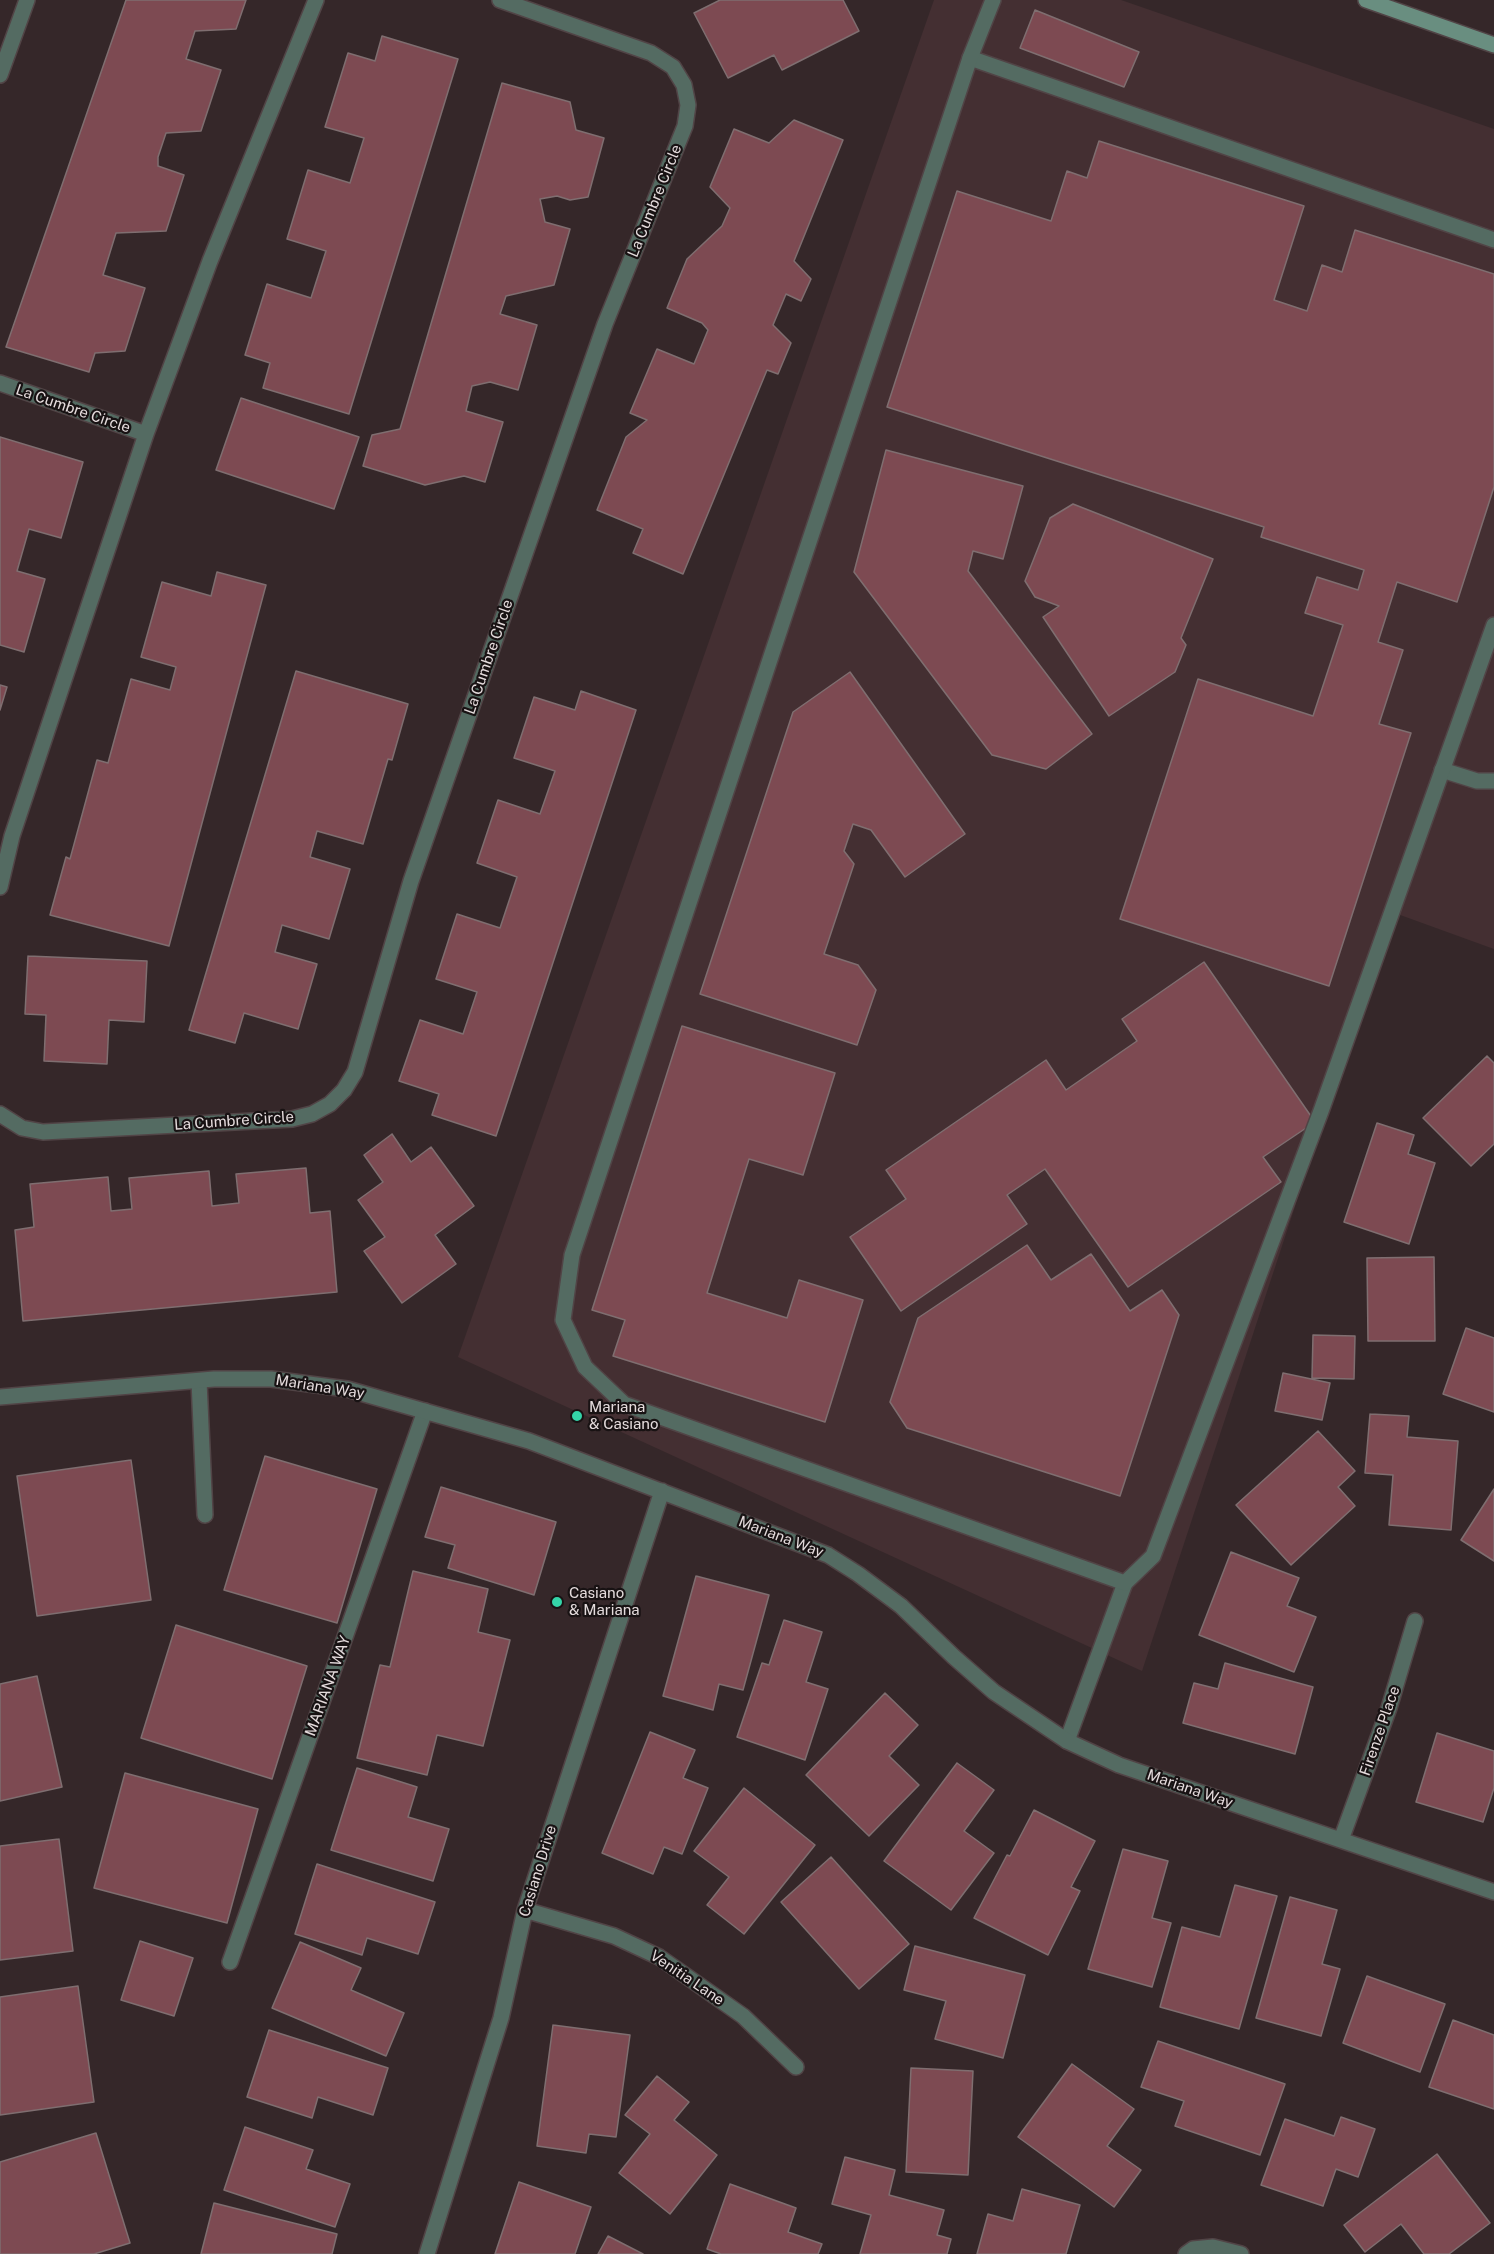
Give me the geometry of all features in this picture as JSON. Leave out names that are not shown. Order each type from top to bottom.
[{"type":"street","points":[[0,75],[27,0]]},
{"type":"street","name":"La Cumbre Circle","points":[[0,887],[12,836],[146,434],[210,261],[316,0]]},
{"type":"street","name":"La Cumbre Circle","points":[[0,1114],[22,1128],[43,1132],[292,1119],[312,1114],[330,1104],[344,1090],[355,1072],[411,881],[604,324],[685,126],[688,105],[684,85],[672,67],[651,53],[500,0]]},
{"type":"street","points":[[993,0],[970,58],[572,1255],[563,1320],[585,1367],[624,1404],[1125,1583]]},
{"type":"street","points":[[1366,0],[1494,45]]},
{"type":"street","points":[[970,58],[1494,240]]},
{"type":"street","name":"La Cumbre Circle","points":[[0,383],[146,434]]},
{"type":"street","points":[[1067,1741],[1125,1583],[1153,1556],[1321,1111],[1494,625]]},
{"type":"street","points":[[1442,770],[1477,781],[1494,781]]},
{"type":"street","name":"Mariana Way","points":[[0,1397],[199,1381],[271,1379],[347,1389],[529,1441],[828,1555],[901,1606],[994,1692],[1067,1741],[1119,1764],[1494,1892]]},
{"type":"street","points":[[199,1381],[205,1515]]},
{"type":"street","name":"MARIANA WAY","points":[[230,1962],[425,1411]]},
{"type":"street","name":"Casiano Drive","points":[[427,2254],[501,2018],[525,1910],[662,1491]]},
{"type":"street","name":"Firenze Place","points":[[1341,1840],[1385,1719],[1415,1621]]},
{"type":"street","name":"Venitia Lane","points":[[525,1910],[614,1936],[659,1957],[743,2016],[796,2067]]},
{"type":"street","points":[[1186,2254],[1193,2250],[1213,2247],[1241,2254]]},
{"type":"shaded area","points":[[934,0],[1121,0],[1494,129],[1494,949],[1392,912],[1142,1671],[458,1357]]},
{"type":"building","points":[[126,0],[246,0],[236,29],[195,31],[186,59],[221,70],[201,131],[166,133],[158,157],[158,166],[184,175],[166,231],[116,233],[103,275],[145,288],[125,351],[95,353],[89,372],[6,347]]},
{"type":"building","points":[[720,0],[843,0],[859,31],[782,70],[774,55],[728,78],[694,13]]},
{"type":"building","points":[[1035,10],[1139,52],[1124,87],[1020,48]]},
{"type":"building","points":[[382,36],[458,59],[349,414],[263,388],[270,363],[245,355],[267,284],[311,298],[326,251],[287,239],[308,170],[350,183],[364,138],[325,127],[348,53],[375,61]]},
{"type":"building","points":[[502,83],[570,102],[576,130],[604,138],[588,197],[570,200],[557,196],[540,199],[545,222],[570,229],[554,285],[506,296],[500,314],[537,325],[518,390],[490,382],[472,386],[466,411],[503,422],[485,482],[464,476],[425,485],[363,466],[372,435],[400,429]]},
{"type":"building","points":[[794,120],[843,140],[794,261],[811,279],[801,301],[786,294],[773,325],[791,343],[778,374],[767,370],[683,574],[633,553],[643,529],[597,510],[626,437],[647,420],[630,413],[657,349],[694,364],[708,330],[702,323],[667,308],[687,259],[722,226],[730,208],[710,187],[734,129],[769,143]]},
{"type":"building","points":[[1099,141],[1304,206],[1274,300],[1307,311],[1322,265],[1342,272],[1355,230],[1494,274],[1494,487],[1457,602],[1397,582],[1378,642],[1403,650],[1379,724],[1411,733],[1329,986],[1120,919],[1198,679],[1313,716],[1343,625],[1305,613],[1317,577],[1358,590],[1364,570],[1261,537],[1264,527],[887,407],[957,191],[1051,221],[1067,171],[1087,178]]},
{"type":"building","points":[[241,398],[359,437],[334,509],[216,470]]},
{"type":"building","points":[[0,437],[83,462],[61,538],[29,529],[17,571],[45,579],[24,652],[0,645]]},
{"type":"building","points":[[886,450],[1023,486],[1003,559],[973,551],[968,571],[1092,734],[1046,769],[992,755],[854,572]]},
{"type":"building","points":[[1073,504],[1213,559],[1181,638],[1186,645],[1175,672],[1109,716],[1043,617],[1059,606],[1035,597],[1025,581],[1050,518]]},
{"type":"building","points":[[217,572],[266,585],[169,946],[50,915],[66,857],[70,859],[97,760],[108,763],[131,679],[170,690],[176,667],[141,657],[162,582],[211,596]]},
{"type":"building","points":[[296,671],[408,704],[392,760],[388,759],[363,844],[317,831],[310,857],[350,869],[329,939],[282,925],[275,952],[317,964],[298,1029],[244,1013],[235,1043],[189,1030]]},
{"type":"building","points":[[850,672],[965,834],[905,877],[871,830],[853,824],[844,851],[854,864],[824,954],[858,965],[876,990],[857,1045],[700,994],[793,712]]},
{"type":"building","points":[[0,685],[7,687],[0,710]]},
{"type":"building","points":[[581,691],[636,710],[496,1136],[432,1115],[439,1094],[399,1081],[420,1020],[463,1034],[477,992],[436,979],[457,914],[500,928],[517,877],[477,863],[498,800],[540,814],[555,771],[514,758],[534,697],[575,710]]},
{"type":"building","points":[[28,956],[147,961],[144,1022],[109,1020],[107,1064],[44,1061],[46,1015],[25,1014]]},
{"type":"building","points":[[1204,962],[1315,1122],[1263,1157],[1281,1182],[1128,1287],[1045,1169],[1007,1195],[1027,1224],[901,1311],[850,1237],[906,1199],[886,1170],[1046,1060],[1066,1090],[1137,1041],[1122,1019]]},
{"type":"building","points":[[682,1026],[835,1073],[803,1175],[749,1159],[707,1293],[787,1318],[799,1280],[863,1300],[825,1422],[613,1356],[625,1320],[592,1310]]},
{"type":"building","points":[[1487,1056],[1494,1063],[1494,1144],[1471,1166],[1423,1118]]},
{"type":"building","points":[[1377,1123],[1414,1135],[1408,1154],[1435,1163],[1409,1244],[1344,1222]]},
{"type":"building","points":[[392,1134],[411,1162],[431,1147],[474,1206],[435,1235],[456,1264],[402,1303],[364,1251],[385,1237],[358,1200],[383,1182],[364,1155]]},
{"type":"building","points":[[306,1168],[310,1213],[330,1211],[337,1292],[23,1321],[15,1230],[34,1227],[30,1184],[108,1177],[111,1211],[132,1209],[129,1178],[209,1171],[212,1206],[239,1203],[236,1174]]},
{"type":"building","points":[[1027,1245],[1051,1280],[1091,1254],[1130,1311],[1162,1290],[1179,1315],[1120,1496],[907,1428],[890,1402],[918,1318]]},
{"type":"building","points":[[1434,1257],[1435,1341],[1368,1341],[1367,1258]]},
{"type":"building","points":[[1466,1328],[1494,1338],[1494,1412],[1443,1394]]},
{"type":"building","points":[[1313,1335],[1355,1336],[1354,1379],[1312,1378]]},
{"type":"building","points":[[1283,1373],[1330,1383],[1322,1420],[1275,1411]]},
{"type":"building","points":[[1370,1414],[1409,1416],[1407,1437],[1458,1441],[1451,1530],[1389,1525],[1393,1475],[1365,1473]]},
{"type":"building","points":[[1318,1431],[1355,1471],[1338,1487],[1355,1506],[1291,1565],[1236,1505]]},
{"type":"building","points":[[265,1456],[377,1489],[337,1623],[224,1590]]},
{"type":"building","points":[[131,1460],[151,1600],[37,1616],[17,1476]]},
{"type":"building","points":[[441,1487],[556,1522],[534,1595],[448,1568],[455,1545],[425,1537]]},
{"type":"building","points":[[1494,1489],[1494,1561],[1461,1540]]},
{"type":"building","points":[[1231,1552],[1299,1578],[1287,1606],[1316,1617],[1294,1672],[1199,1635]]},
{"type":"building","points":[[413,1571],[488,1589],[478,1632],[510,1640],[483,1746],[437,1735],[427,1775],[357,1758],[380,1665],[390,1667]]},
{"type":"building","points":[[696,1576],[769,1595],[743,1690],[719,1684],[713,1710],[663,1696]]},
{"type":"building","points":[[784,1620],[822,1632],[806,1682],[828,1689],[805,1760],[737,1737],[762,1663],[769,1665]]},
{"type":"building","points":[[176,1625],[307,1666],[272,1779],[141,1738]]},
{"type":"building","points":[[1225,1663],[1313,1687],[1295,1754],[1183,1723],[1194,1683],[1218,1689]]},
{"type":"building","points":[[37,1676],[62,1787],[0,1801],[0,1684]]},
{"type":"building","points":[[885,1693],[918,1725],[889,1756],[919,1785],[869,1836],[806,1775]]},
{"type":"building","points":[[650,1732],[695,1750],[683,1778],[708,1788],[682,1854],[664,1847],[653,1874],[602,1853]]},
{"type":"building","points":[[1437,1733],[1494,1751],[1494,1788],[1483,1822],[1416,1802]]},
{"type":"building","points":[[957,1763],[994,1790],[964,1831],[994,1853],[951,1910],[884,1861]]},
{"type":"building","points":[[357,1768],[417,1787],[408,1817],[449,1829],[433,1881],[331,1850]]},
{"type":"building","points":[[125,1773],[258,1809],[227,1923],[94,1888]]},
{"type":"building","points":[[744,1788],[815,1845],[744,1934],[707,1905],[729,1877],[694,1851]]},
{"type":"building","points":[[1034,1810],[1095,1841],[1071,1887],[1080,1891],[1048,1955],[974,1918]]},
{"type":"building","points":[[59,1839],[73,1951],[0,1960],[0,1846]]},
{"type":"building","points":[[1123,1849],[1168,1861],[1152,1918],[1171,1923],[1152,1987],[1088,1969]]},
{"type":"building","points":[[831,1857],[909,1944],[859,1989],[781,1902]]},
{"type":"building","points":[[317,1864],[435,1902],[418,1954],[367,1938],[362,1955],[295,1934]]},
{"type":"building","points":[[1235,1885],[1277,1896],[1239,2029],[1160,2007],[1182,1927],[1220,1937]]},
{"type":"building","points":[[1290,1897],[1337,1910],[1322,1964],[1340,1969],[1321,2036],[1256,2018]]},
{"type":"building","points":[[140,1941],[193,1958],[174,2016],[121,2000]]},
{"type":"building","points":[[300,1942],[361,1968],[351,1990],[404,2013],[386,2056],[272,2008]]},
{"type":"building","points":[[915,1946],[1025,1975],[1003,2058],[935,2039],[946,2001],[904,1990]]},
{"type":"building","points":[[1367,1976],[1445,2004],[1420,2072],[1343,2043]]},
{"type":"building","points":[[78,1986],[94,2102],[0,2115],[0,1997]]},
{"type":"building","points":[[1453,2020],[1494,2035],[1494,2109],[1429,2087]]},
{"type":"building","points":[[553,2025],[630,2035],[616,2137],[589,2134],[586,2153],[537,2146]]},
{"type":"building","points":[[269,2030],[388,2068],[373,2115],[318,2097],[312,2118],[247,2097]]},
{"type":"building","points":[[1158,2041],[1285,2084],[1260,2155],[1175,2126],[1184,2101],[1141,2087]]},
{"type":"building","points":[[1072,2064],[1134,2109],[1107,2146],[1141,2170],[1114,2207],[1018,2137]]},
{"type":"building","points":[[911,2068],[973,2071],[968,2175],[906,2172]]},
{"type":"building","points":[[657,2076],[689,2102],[674,2120],[717,2155],[670,2214],[619,2173],[650,2134],[625,2115]]},
{"type":"building","points":[[1341,2117],[1375,2129],[1358,2177],[1336,2169],[1323,2206],[1261,2185],[1285,2119],[1334,2136]]},
{"type":"building","points":[[245,2127],[313,2150],[306,2169],[350,2184],[335,2227],[224,2190]]},
{"type":"building","points":[[96,2133],[130,2243],[94,2254],[0,2254],[0,2162]]},
{"type":"building","points":[[1437,2154],[1490,2223],[1449,2254],[1424,2254],[1401,2224],[1365,2252],[1344,2225]]},
{"type":"building","points":[[845,2157],[895,2170],[889,2195],[944,2210],[937,2235],[951,2239],[947,2254],[860,2254],[871,2215],[832,2204]]},
{"type":"building","points":[[519,2182],[591,2207],[575,2254],[495,2254]]},
{"type":"building","points":[[730,2184],[796,2208],[788,2232],[822,2244],[818,2254],[721,2254],[707,2249]]},
{"type":"building","points":[[1022,2189],[1080,2205],[1066,2254],[977,2254],[988,2214],[1013,2221]]},
{"type":"building","points":[[214,2203],[337,2234],[332,2254],[201,2254]]},
{"type":"building","points":[[608,2236],[643,2254],[598,2254]]},
{"type":"place","name":"Mariana & Casiano","points":[[577,1416]]},
{"type":"place","name":"Casiano & Mariana","points":[[557,1602]]}]
